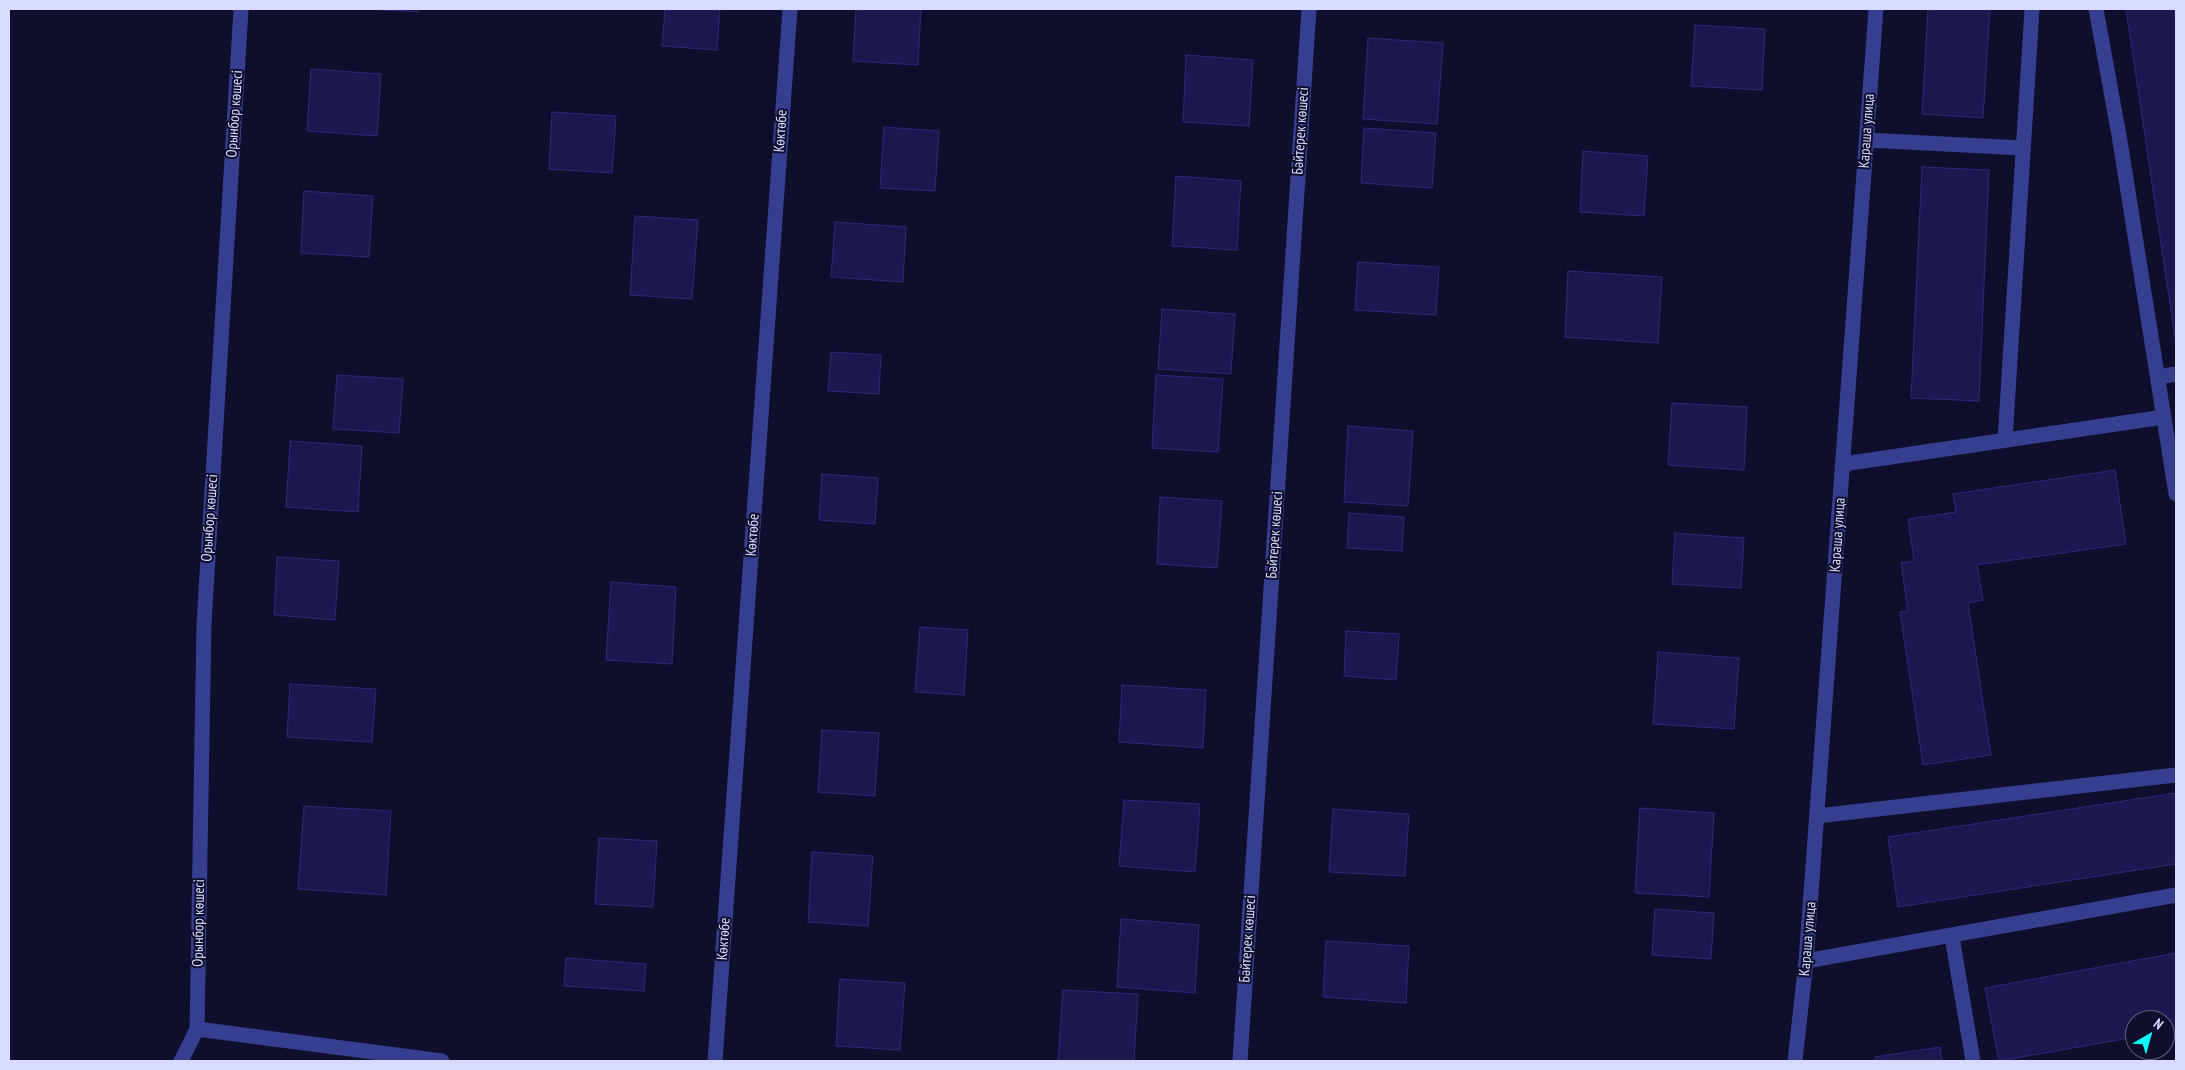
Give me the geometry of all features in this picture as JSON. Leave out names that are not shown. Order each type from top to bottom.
[{"type":"street","name":"Орынбор көшесі","points":[[197,1028],[204,624],[241,9]]},
{"type":"street","name":"Көктөбе","points":[[716,1061],[790,9]]},
{"type":"street","name":"Бәйтерек көшесі","points":[[1240,1061],[1309,9]]},
{"type":"street","name":"Караша улица","points":[[1795,1061],[1806,961],[1876,9]]},
{"type":"street","points":[[2005,440],[2032,9]]},
{"type":"street","points":[[2096,9],[2120,141],[2176,494]]},
{"type":"street","points":[[1867,140],[2022,148]]},
{"type":"street","points":[[2158,377],[2176,374]]},
{"type":"street","points":[[1843,464],[2164,417]]},
{"type":"street","points":[[1817,816],[2176,774]]},
{"type":"street","points":[[1806,961],[1952,937],[2176,895]]},
{"type":"street","points":[[1952,937],[1973,1061]]},
{"type":"street","points":[[181,1061],[197,1028],[442,1061]]},
{"type":"building","points":[[366,9],[419,9],[418,12]]},
{"type":"building","points":[[665,9],[720,9],[717,50],[662,46]]},
{"type":"building","points":[[856,9],[921,9],[918,65],[853,61]]},
{"type":"building","points":[[1928,9],[1990,9],[1983,118],[1922,114]]},
{"type":"building","points":[[2126,9],[2176,9],[2176,344]]},
{"type":"building","points":[[1695,25],[1765,29],[1762,90],[1691,86]]},
{"type":"building","points":[[1368,38],[1443,43],[1437,124],[1363,119]]},
{"type":"building","points":[[1186,55],[1253,60],[1249,126],[1183,122]]},
{"type":"building","points":[[311,69],[381,74],[377,136],[307,131]]},
{"type":"building","points":[[552,112],[616,116],[612,173],[549,169]]},
{"type":"building","points":[[884,127],[939,131],[935,191],[880,188]]},
{"type":"building","points":[[1364,128],[1436,133],[1432,188],[1361,183]]},
{"type":"building","points":[[1583,151],[1648,156],[1644,216],[1580,212]]},
{"type":"building","points":[[1922,167],[1989,170],[1979,401],[1911,398]]},
{"type":"building","points":[[1176,176],[1241,181],[1237,250],[1172,246]]},
{"type":"building","points":[[304,191],[373,196],[369,257],[301,253]]},
{"type":"building","points":[[635,216],[698,220],[692,299],[630,295]]},
{"type":"building","points":[[835,222],[906,227],[903,282],[831,277]]},
{"type":"building","points":[[1358,262],[1439,267],[1436,315],[1355,310]]},
{"type":"building","points":[[1568,271],[1662,277],[1658,343],[1565,337]]},
{"type":"building","points":[[1162,309],[1235,314],[1231,374],[1158,369]]},
{"type":"building","points":[[831,352],[881,355],[879,394],[828,391]]},
{"type":"building","points":[[337,375],[403,379],[399,433],[333,429]]},
{"type":"building","points":[[1156,375],[1223,379],[1218,452],[1152,448]]},
{"type":"building","points":[[1672,403],[1747,407],[1744,470],[1668,465]]},
{"type":"building","points":[[1348,426],[1413,431],[1408,506],[1344,502]]},
{"type":"building","points":[[290,441],[362,446],[358,512],[286,507]]},
{"type":"building","points":[[2115,470],[2126,544],[1977,565],[1983,600],[1968,603],[1991,755],[1923,765],[1900,612],[1908,611],[1901,563],[1914,561],[1908,519],[1956,512],[1953,494]]},
{"type":"building","points":[[822,474],[878,478],[875,524],[819,520]]},
{"type":"building","points":[[1160,497],[1222,501],[1217,568],[1157,564]]},
{"type":"building","points":[[1349,513],[1404,517],[1402,551],[1347,548]]},
{"type":"building","points":[[1675,533],[1744,538],[1741,588],[1672,584]]},
{"type":"building","points":[[277,557],[339,561],[335,620],[274,615]]},
{"type":"building","points":[[611,582],[676,587],[672,664],[606,660]]},
{"type":"building","points":[[920,627],[968,630],[964,695],[915,692]]},
{"type":"building","points":[[1346,631],[1399,634],[1396,680],[1344,676]]},
{"type":"building","points":[[1658,652],[1739,658],[1734,729],[1653,724]]},
{"type":"building","points":[[290,684],[376,689],[372,742],[287,737]]},
{"type":"building","points":[[1122,685],[1206,690],[1203,748],[1119,742]]},
{"type":"building","points":[[822,730],[879,733],[875,796],[818,792]]},
{"type":"building","points":[[2176,793],[2176,864],[1898,907],[1888,837]]},
{"type":"building","points":[[1124,800],[1200,804],[1195,872],[1119,866]]},
{"type":"building","points":[[304,806],[391,811],[386,895],[298,889]]},
{"type":"building","points":[[1640,808],[1714,813],[1709,897],[1635,893]]},
{"type":"building","points":[[1333,809],[1409,814],[1405,876],[1329,872]]},
{"type":"building","points":[[599,838],[657,841],[653,907],[595,904]]},
{"type":"building","points":[[812,852],[873,856],[868,926],[808,922]]},
{"type":"building","points":[[1655,909],[1714,913],[1711,959],[1652,955]]},
{"type":"building","points":[[1121,919],[1199,925],[1195,993],[1117,987]]},
{"type":"building","points":[[1326,941],[1409,946],[1406,1003],[1323,997]]},
{"type":"building","points":[[2176,953],[2176,1029],[2175,1010],[2125,1010],[2125,1039],[1999,1061],[1985,988]]},
{"type":"building","points":[[566,958],[646,964],[644,991],[564,986]]},
{"type":"building","points":[[840,979],[905,983],[900,1050],[836,1046]]},
{"type":"building","points":[[1063,990],[1138,994],[1134,1061],[1058,1061]]},
{"type":"building","points":[[1940,1047],[1942,1061],[1876,1061],[1875,1057]]}]
